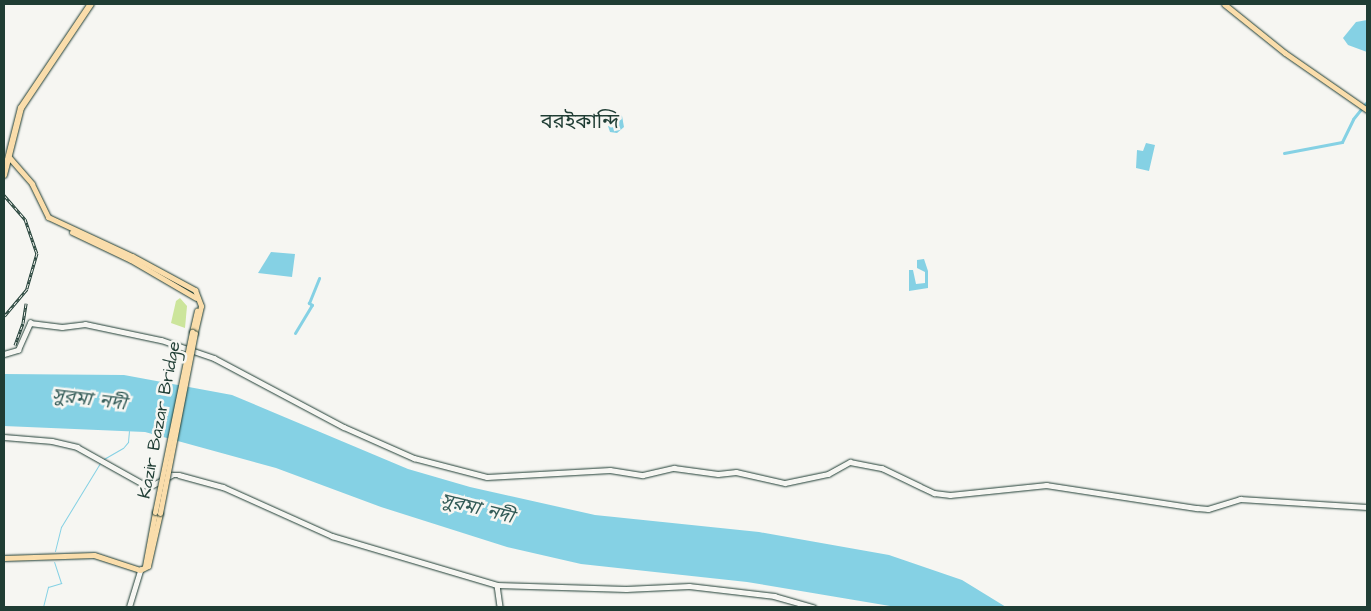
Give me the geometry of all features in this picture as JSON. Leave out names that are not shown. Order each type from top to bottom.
[{"type":"highway","points":[[4,175],[21,108],[91,4]]},
{"type":"main road","points":[[1224,4],[1285,53],[1367,110]]},
{"type":"main road","points":[[4,558],[94,555],[142,569],[151,557],[157,513],[201,306],[195,290],[132,256],[48,217],[32,184],[8,156]]},
{"type":"main road","points":[[6,164],[31,185],[42,213],[48,220],[193,294],[198,306],[194,333]]},
{"type":"street","points":[[4,354],[18,350],[30,323],[62,327],[85,324],[161,340],[214,358],[344,427],[414,458],[487,477],[601,470],[643,475],[674,468],[744,473],[785,483],[828,474],[850,462],[882,468],[934,493],[950,495],[1032,485],[1085,490],[1203,509],[1240,499],[1367,507]]},
{"type":"street","points":[[4,437],[62,442],[150,486],[172,475],[189,476],[230,490],[332,536],[497,585],[626,589],[689,586],[774,596],[813,607]]},
{"type":"street","points":[[128,607],[142,569]]},
{"type":"street","points":[[497,585],[500,607]]},
{"type":"green space","points":[[180,298],[187,306],[185,328],[171,323],[176,301]]},
{"type":"water","points":[[1367,20],[1367,52],[1348,45],[1343,38],[1356,22]]},
{"type":"water","points":[[617,112],[622,116],[624,127],[617,133],[610,132],[608,126],[611,115]]},
{"type":"water","points":[[1146,143],[1155,145],[1149,171],[1136,168],[1137,150],[1143,151]]},
{"type":"water","points":[[271,252],[295,254],[292,277],[258,273]]},
{"type":"water","points":[[924,259],[928,271],[928,288],[909,291],[909,270],[913,270],[916,284],[925,283],[925,272],[917,268],[917,260]]},
{"type":"water","name":"সুরমা নদী","points":[[4,374],[124,375],[232,395],[408,469],[470,487],[595,515],[759,532],[889,555],[962,580],[1006,607],[896,607],[747,582],[581,564],[507,547],[381,507],[276,468],[145,432],[4,426]]},
{"type":"waterway","points":[[1284,153],[1342,142],[1353,119],[1367,102]]},
{"type":"waterway","points":[[295,333],[312,305],[309,303],[319,278]]},
{"type":"waterway","points":[[102,460],[123,448],[128,442],[129,431]]},
{"type":"waterway","points":[[55,551],[61,527],[100,463]]},
{"type":"waterway","points":[[43,607],[48,587],[61,583],[54,562]]},
{"type":"railway","points":[[4,195],[25,219],[37,253],[27,289],[4,316]]},
{"type":"railway","points":[[15,345],[23,323],[26,303]]},
{"type":"district","name":"বরইকান্দি","points":[[580,122]]}]
